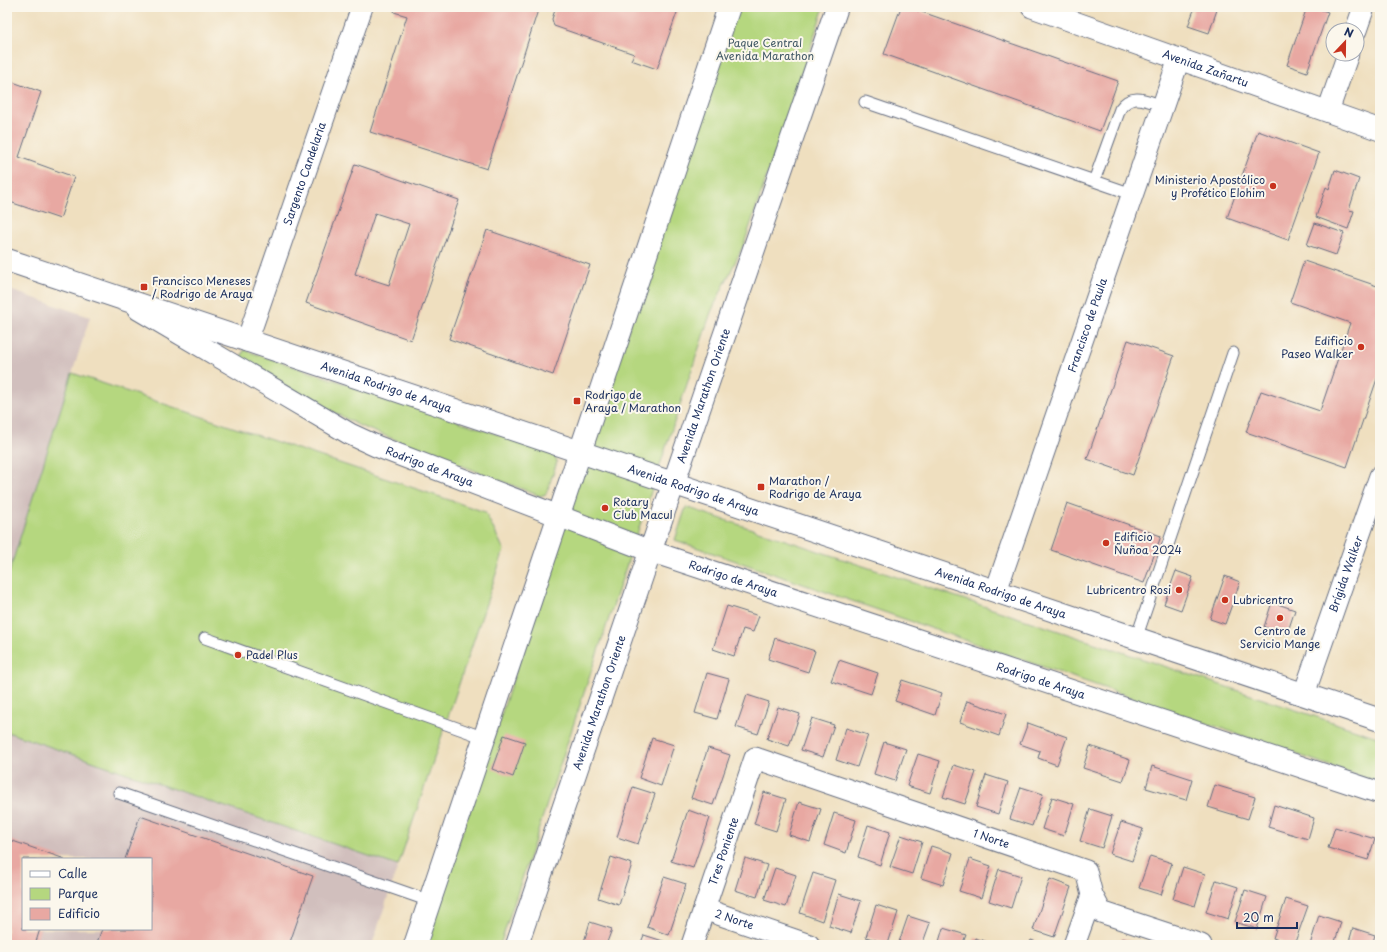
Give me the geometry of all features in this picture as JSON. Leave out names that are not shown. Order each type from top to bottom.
[{"type":"main road","points":[[415,945],[729,7]]},
{"type":"main road","name":"Avenida Marathon Oriente","points":[[517,945],[650,551],[838,7]]},
{"type":"main road","name":"Avenida Rodrigo de Araya","points":[[7,260],[1380,720]]},
{"type":"street","name":"Sargento Candelaria","points":[[247,340],[362,7]]},
{"type":"street","name":"Avenida Zañartu","points":[[1032,7],[1380,130]]},
{"type":"street","points":[[1359,22],[1364,7]]},
{"type":"street","name":"Francisco de Paula","points":[[996,591],[1179,59]]},
{"type":"street","points":[[1328,111],[1345,62]]},
{"type":"street","name":"Rodrigo de Araya","points":[[117,297],[350,434],[376,446],[650,551],[1380,793]]},
{"type":"street","name":"Brígida Walker","points":[[1304,694],[1380,476]]},
{"type":"street","name":"1 Norte","points":[[755,758],[1086,871],[1092,895],[1101,912],[1201,945]]},
{"type":"street","name":"Tres Poniente","points":[[692,945],[755,758]]},
{"type":"street","points":[[1074,945],[1092,895]]},
{"type":"street","name":"2 Norte","points":[[704,909],[809,945]]},
{"type":"lane","points":[[1094,181],[1123,104],[1128,100],[1140,98],[1163,106]]},
{"type":"lane","points":[[865,102],[1132,194]]},
{"type":"lane","points":[[1136,639],[1233,353]]},
{"type":"lane","points":[[205,638],[485,738]]},
{"type":"lane","points":[[119,793],[430,900]]},
{"type":"shaded area","points":[[7,289],[90,317],[7,579]]},
{"type":"shaded area","points":[[7,732],[398,866],[372,945],[7,945]]},
{"type":"green space","name":"Paque Central Avenida Marathon","points":[[735,7],[824,7],[744,244],[711,312],[500,945],[425,945]]},
{"type":"green space","points":[[244,350],[554,453],[557,462],[546,494],[540,496],[360,426],[239,362]]},
{"type":"green space","name":"Padel Plus","points":[[72,373],[485,512],[504,550],[398,866],[7,732],[7,579]]},
{"type":"green space","points":[[686,507],[1380,738],[1380,783],[675,540]]},
{"type":"building","points":[[396,7],[539,7],[487,169],[370,132],[407,16],[394,12]]},
{"type":"building","points":[[556,7],[679,7],[657,69],[631,60],[634,54],[554,26],[552,19]]},
{"type":"building","points":[[901,7],[908,7],[1118,81],[1100,131],[884,54]]},
{"type":"building","points":[[1195,7],[1218,7],[1209,33],[1188,26]]},
{"type":"building","points":[[1307,7],[1313,7],[1328,12],[1307,72],[1287,65]]},
{"type":"building","points":[[7,80],[41,92],[19,157],[74,177],[60,219],[7,201]]},
{"type":"building","name":"Ministerio Apostólico y Profético Elohim","points":[[1258,131],[1319,153],[1288,240],[1227,218]]},
{"type":"building","points":[[355,164],[459,200],[411,340],[306,303]],"holes":[[[375,213],[409,224],[389,285],[355,274]]]},
{"type":"building","points":[[1335,170],[1359,179],[1349,210],[1354,211],[1348,229],[1316,217],[1326,187],[1329,189]]},
{"type":"building","points":[[1315,223],[1344,233],[1336,255],[1307,245]]},
{"type":"building","points":[[487,230],[590,265],[553,375],[449,339]]},
{"type":"building","name":"Edificio Paseo Walker","points":[[1304,261],[1380,287],[1380,370],[1347,467],[1246,432],[1261,391],[1320,411],[1350,323],[1290,302]]},
{"type":"building","points":[[1128,340],[1174,356],[1133,475],[1087,459]]},
{"type":"building","name":"Edificio Ñuñoa 2024","points":[[1067,503],[1161,536],[1144,583],[1051,550]]},
{"type":"building","name":"Lubricentro Rosi","points":[[1176,571],[1193,577],[1181,610],[1164,604]]},
{"type":"building","name":"Lubricentro","points":[[1225,576],[1240,582],[1225,624],[1210,619]]},
{"type":"building","name":"Centro de Servicio Mange","points":[[1272,602],[1295,610],[1287,634],[1264,627]]},
{"type":"building","points":[[727,606],[759,616],[753,632],[743,629],[734,656],[713,649]]},
{"type":"building","points":[[775,638],[815,651],[808,672],[768,659]]},
{"type":"building","points":[[839,660],[878,673],[871,694],[831,681]]},
{"type":"building","points":[[707,673],[729,679],[717,719],[695,713]]},
{"type":"building","points":[[902,680],[942,693],[935,715],[895,701]]},
{"type":"building","points":[[747,695],[769,702],[758,734],[736,727]]},
{"type":"building","points":[[967,701],[1006,714],[999,736],[960,722]]},
{"type":"building","points":[[778,707],[800,714],[789,746],[767,739]]},
{"type":"building","points":[[812,718],[834,725],[823,757],[801,750]]},
{"type":"building","points":[[1028,723],[1067,737],[1057,765],[1038,758],[1040,751],[1020,744]]},
{"type":"building","points":[[846,728],[868,735],[857,767],[836,760]]},
{"type":"building","points":[[504,735],[525,742],[513,777],[492,769]]},
{"type":"building","points":[[652,738],[674,745],[661,786],[639,778]]},
{"type":"building","points":[[884,742],[906,749],[895,781],[874,774]]},
{"type":"building","points":[[1090,746],[1130,760],[1123,781],[1083,768]]},
{"type":"building","points":[[708,748],[730,755],[713,805],[691,798]]},
{"type":"building","points":[[918,754],[940,761],[930,793],[907,786]]},
{"type":"building","points":[[954,765],[976,772],[965,804],[943,797]]},
{"type":"building","points":[[1152,766],[1192,779],[1186,800],[1146,788]]},
{"type":"building","points":[[986,775],[1008,782],[998,814],[976,807]]},
{"type":"building","points":[[1215,785],[1255,797],[1248,819],[1208,807]]},
{"type":"building","points":[[633,787],[655,794],[638,844],[617,837]]},
{"type":"building","points":[[1021,787],[1043,794],[1032,826],[1010,819]]},
{"type":"building","points":[[764,792],[786,799],[776,831],[754,824]]},
{"type":"building","points":[[1052,797],[1074,804],[1064,836],[1042,829]]},
{"type":"building","points":[[799,802],[821,809],[810,842],[789,835]]},
{"type":"building","points":[[1274,805],[1314,818],[1308,839],[1268,827]]},
{"type":"building","points":[[1090,809],[1112,816],[1102,848],[1080,841]]},
{"type":"building","points":[[688,810],[710,818],[693,868],[671,861]]},
{"type":"building","points":[[834,813],[856,820],[846,853],[824,845]]},
{"type":"building","points":[[140,816],[313,876],[289,945],[96,945],[102,930],[152,930],[152,858],[125,858]]},
{"type":"building","points":[[1121,822],[1143,829],[1132,861],[1110,854]]},
{"type":"building","points":[[868,825],[890,832],[880,865],[858,857]]},
{"type":"building","points":[[1335,827],[1375,839],[1368,860],[1328,848]]},
{"type":"building","points":[[901,835],[922,842],[912,874],[890,867]]},
{"type":"building","points":[[7,839],[62,858],[22,858],[22,930],[40,930],[35,945],[7,945]]},
{"type":"building","points":[[931,846],[953,853],[943,885],[921,878]]},
{"type":"building","points":[[1150,856],[1172,863],[1161,895],[1139,888]]},
{"type":"building","points":[[611,857],[632,864],[619,905],[598,898]]},
{"type":"building","points":[[745,858],[767,865],[757,897],[735,890]]},
{"type":"building","points":[[970,859],[991,866],[981,898],[959,891]]},
{"type":"building","points":[[1183,867],[1205,874],[1195,906],[1173,899]]},
{"type":"building","points":[[775,868],[796,875],[786,907],[764,900]]},
{"type":"building","points":[[999,869],[1021,876],[1011,908],[989,901]]},
{"type":"building","points":[[813,873],[835,880],[822,921],[800,913]]},
{"type":"building","points":[[664,877],[686,884],[669,935],[647,927]]},
{"type":"building","points":[[1050,879],[1071,887],[1054,937],[1033,930]]},
{"type":"building","points":[[1216,880],[1238,887],[1228,919],[1206,912]]},
{"type":"building","points":[[1245,890],[1267,897],[1257,929],[1235,922]]},
{"type":"building","points":[[839,894],[861,901],[851,933],[829,926]]},
{"type":"building","points":[[1286,899],[1308,906],[1294,945],[1273,938]]},
{"type":"building","points":[[876,905],[898,912],[888,944],[866,937]]},
{"type":"building","points":[[1319,915],[1341,922],[1334,945],[1310,945]]},
{"type":"building","points":[[908,916],[930,923],[922,945],[898,945]]},
{"type":"building","points":[[590,922],[612,929],[606,945],[583,945]]},
{"type":"building","points":[[943,928],[966,935],[962,945],[938,945]]},
{"type":"building","points":[[1353,928],[1375,935],[1372,945],[1348,945]]},
{"type":"building","points":[[644,935],[666,942],[665,945],[640,945]]},
{"type":"building","points":[[975,938],[997,945],[973,945]]},
{"type":"building","points":[[1122,938],[1142,945],[1120,945]]},
{"type":"building","points":[[1031,940],[1045,945],[1029,945]]},
{"type":"building","points":[[715,942],[724,945],[714,945]]},
{"type":"place","name":"Ministerio Apostólico y Profético Elohim","points":[[1273,186]]},
{"type":"place","name":"Francisco Meneses / Rodrigo de Araya","points":[[144,287]]},
{"type":"place","name":"Edificio Paseo Walker","points":[[1361,347]]},
{"type":"place","name":"Rodrigo de Araya / Marathon","points":[[577,401]]},
{"type":"place","name":"Marathon / Rodrigo de Araya","points":[[761,487]]},
{"type":"place","name":"Rotary Club Macul","points":[[605,508]]},
{"type":"place","name":"Edificio Ñuñoa 2024","points":[[1106,543]]},
{"type":"place","name":"Lubricentro Rosi","points":[[1179,590]]},
{"type":"place","name":"Lubricentro","points":[[1225,600]]},
{"type":"place","name":"Centro de Servicio Mange","points":[[1280,618]]},
{"type":"place","name":"Padel Plus","points":[[238,655]]}]
